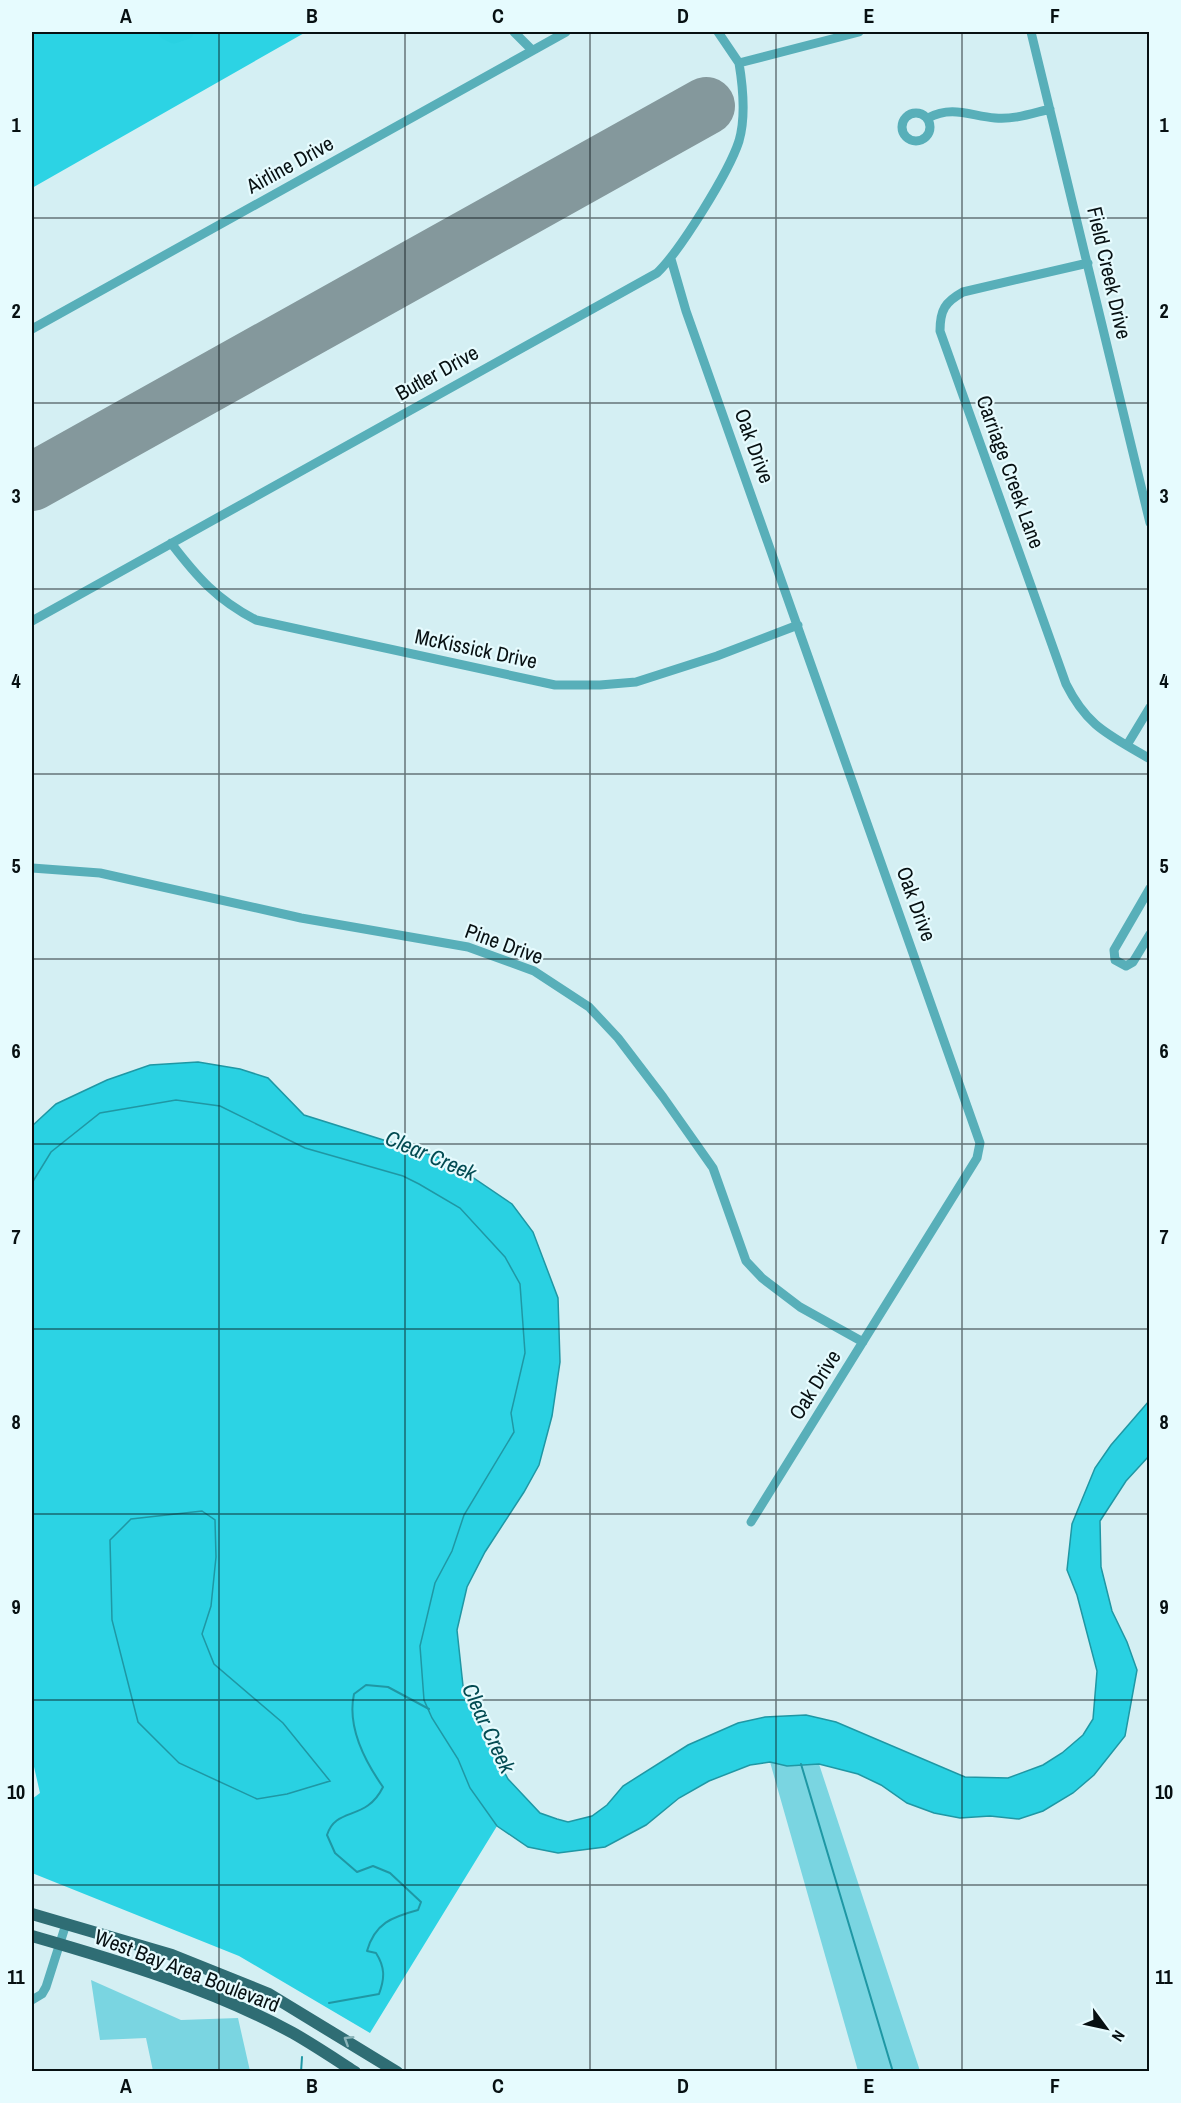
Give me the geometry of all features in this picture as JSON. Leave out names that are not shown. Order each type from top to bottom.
[{"type":"main road","name":"West Bay Area Boulevard","points":[[32,1914],[172,1955],[269,1994],[397,2072]]},
{"type":"main road","name":"West Bay Area Boulevard","points":[[32,1936],[184,1986],[241,2009],[292,2033],[355,2072]]},
{"type":"street","points":[[514,32],[532,50]]},
{"type":"street","name":"Airline Drive","points":[[32,329],[566,32]]},
{"type":"street","points":[[718,32],[739,63],[859,32]]},
{"type":"street","name":"Field Creek Drive","points":[[1031,32],[1149,523]]},
{"type":"street","name":"Butler Drive","points":[[32,621],[657,273],[671,259],[718,183],[739,140],[743,108],[739,63]]},
{"type":"street","points":[[928,118],[940,111],[967,111],[995,118],[1012,118],[1050,109]]},
{"type":"street","name":"Oak Drive","points":[[671,259],[687,311],[980,1143],[977,1158],[751,1522]]},
{"type":"street","name":"Carriage Creek Lane","points":[[1088,262],[963,292],[951,299],[940,313],[940,331],[1066,684],[1086,717],[1149,759]]},
{"type":"street","name":"McKissick Drive","points":[[171,543],[218,598],[255,620],[555,685],[636,682],[717,656],[798,625]]},
{"type":"street","points":[[1127,746],[1149,707]]},
{"type":"street","name":"Pine Drive","points":[[32,868],[100,873],[301,918],[468,947],[534,971],[589,1007],[618,1038],[663,1097],[713,1168],[746,1261],[762,1278],[800,1307],[864,1342]]},
{"type":"street","points":[[1149,888],[1114,950],[1114,960],[1126,966],[1133,962],[1149,934]]},
{"type":"street","points":[[32,2000],[42,1994],[46,1987],[66,1924]]},
{"type":"shaded area","points":[[32,32],[306,32],[32,188]]},
{"type":"shaded area","points":[[176,1100],[220,1106],[305,1148],[403,1176],[419,1184],[460,1208],[472,1218],[505,1257],[520,1284],[525,1353],[511,1413],[514,1432],[464,1515],[452,1551],[435,1583],[420,1646],[432,1718],[458,1759],[470,1788],[497,1826],[370,2033],[239,1956],[32,1873],[32,1799],[40,1793],[32,1758],[32,1183],[51,1152],[100,1113]]},
{"type":"shaded area","points":[[770,1762],[787,1766],[819,1764],[920,2071],[858,2071]]},
{"type":"shaded area","points":[[91,1980],[181,2020],[238,2018],[250,2071],[153,2071],[146,2038],[100,2040]]},
{"type":"water","name":"Clear Creek","points":[[198,1062],[240,1069],[268,1078],[304,1115],[447,1160],[512,1204],[533,1232],[558,1298],[560,1362],[552,1416],[539,1465],[485,1552],[467,1587],[457,1630],[464,1695],[508,1779],[540,1813],[568,1822],[592,1816],[607,1805],[623,1786],[688,1745],[738,1723],[765,1717],[806,1715],[836,1722],[965,1777],[1008,1778],[1043,1765],[1062,1753],[1083,1735],[1093,1719],[1097,1671],[1077,1595],[1067,1570],[1072,1524],[1095,1468],[1111,1445],[1149,1401],[1149,1456],[1126,1481],[1100,1521],[1101,1567],[1112,1611],[1137,1670],[1125,1736],[1094,1775],[1073,1793],[1043,1811],[1019,1819],[990,1816],[960,1818],[934,1813],[907,1803],[881,1785],[858,1774],[819,1764],[787,1766],[770,1762],[750,1765],[709,1781],[679,1798],[646,1825],[605,1847],[558,1853],[528,1847],[497,1826],[470,1788],[458,1759],[432,1718],[424,1700],[420,1646],[435,1583],[452,1551],[464,1515],[514,1432],[511,1413],[525,1353],[520,1284],[505,1257],[460,1208],[403,1176],[305,1148],[220,1106],[176,1100],[100,1113],[51,1152],[32,1183],[32,1126],[56,1104],[107,1080],[150,1065]]},
{"type":"water","points":[[202,1511],[215,1520],[216,1557],[211,1606],[202,1634],[214,1664],[283,1723],[330,1781],[287,1794],[257,1799],[179,1763],[138,1722],[112,1620],[110,1540],[131,1519]]},
{"type":"waterway","points":[[166,32],[174,36],[186,32]]},
{"type":"waterway","points":[[329,2003],[379,1994],[383,1978],[382,1968],[376,1953],[367,1951],[370,1941],[386,1923],[400,1915],[418,1910],[421,1902],[390,1873],[373,1866],[357,1872],[335,1853],[327,1835],[337,1820],[368,1805],[383,1787],[369,1766],[355,1730],[352,1706],[354,1694],[366,1685],[388,1687],[429,1709]]},
{"type":"waterway","points":[[801,1764],[893,2072]]},
{"type":"waterway","points":[[301,2072],[302,2057]]},
{"type":"runway","points":[[32,482],[706,106]]}]
